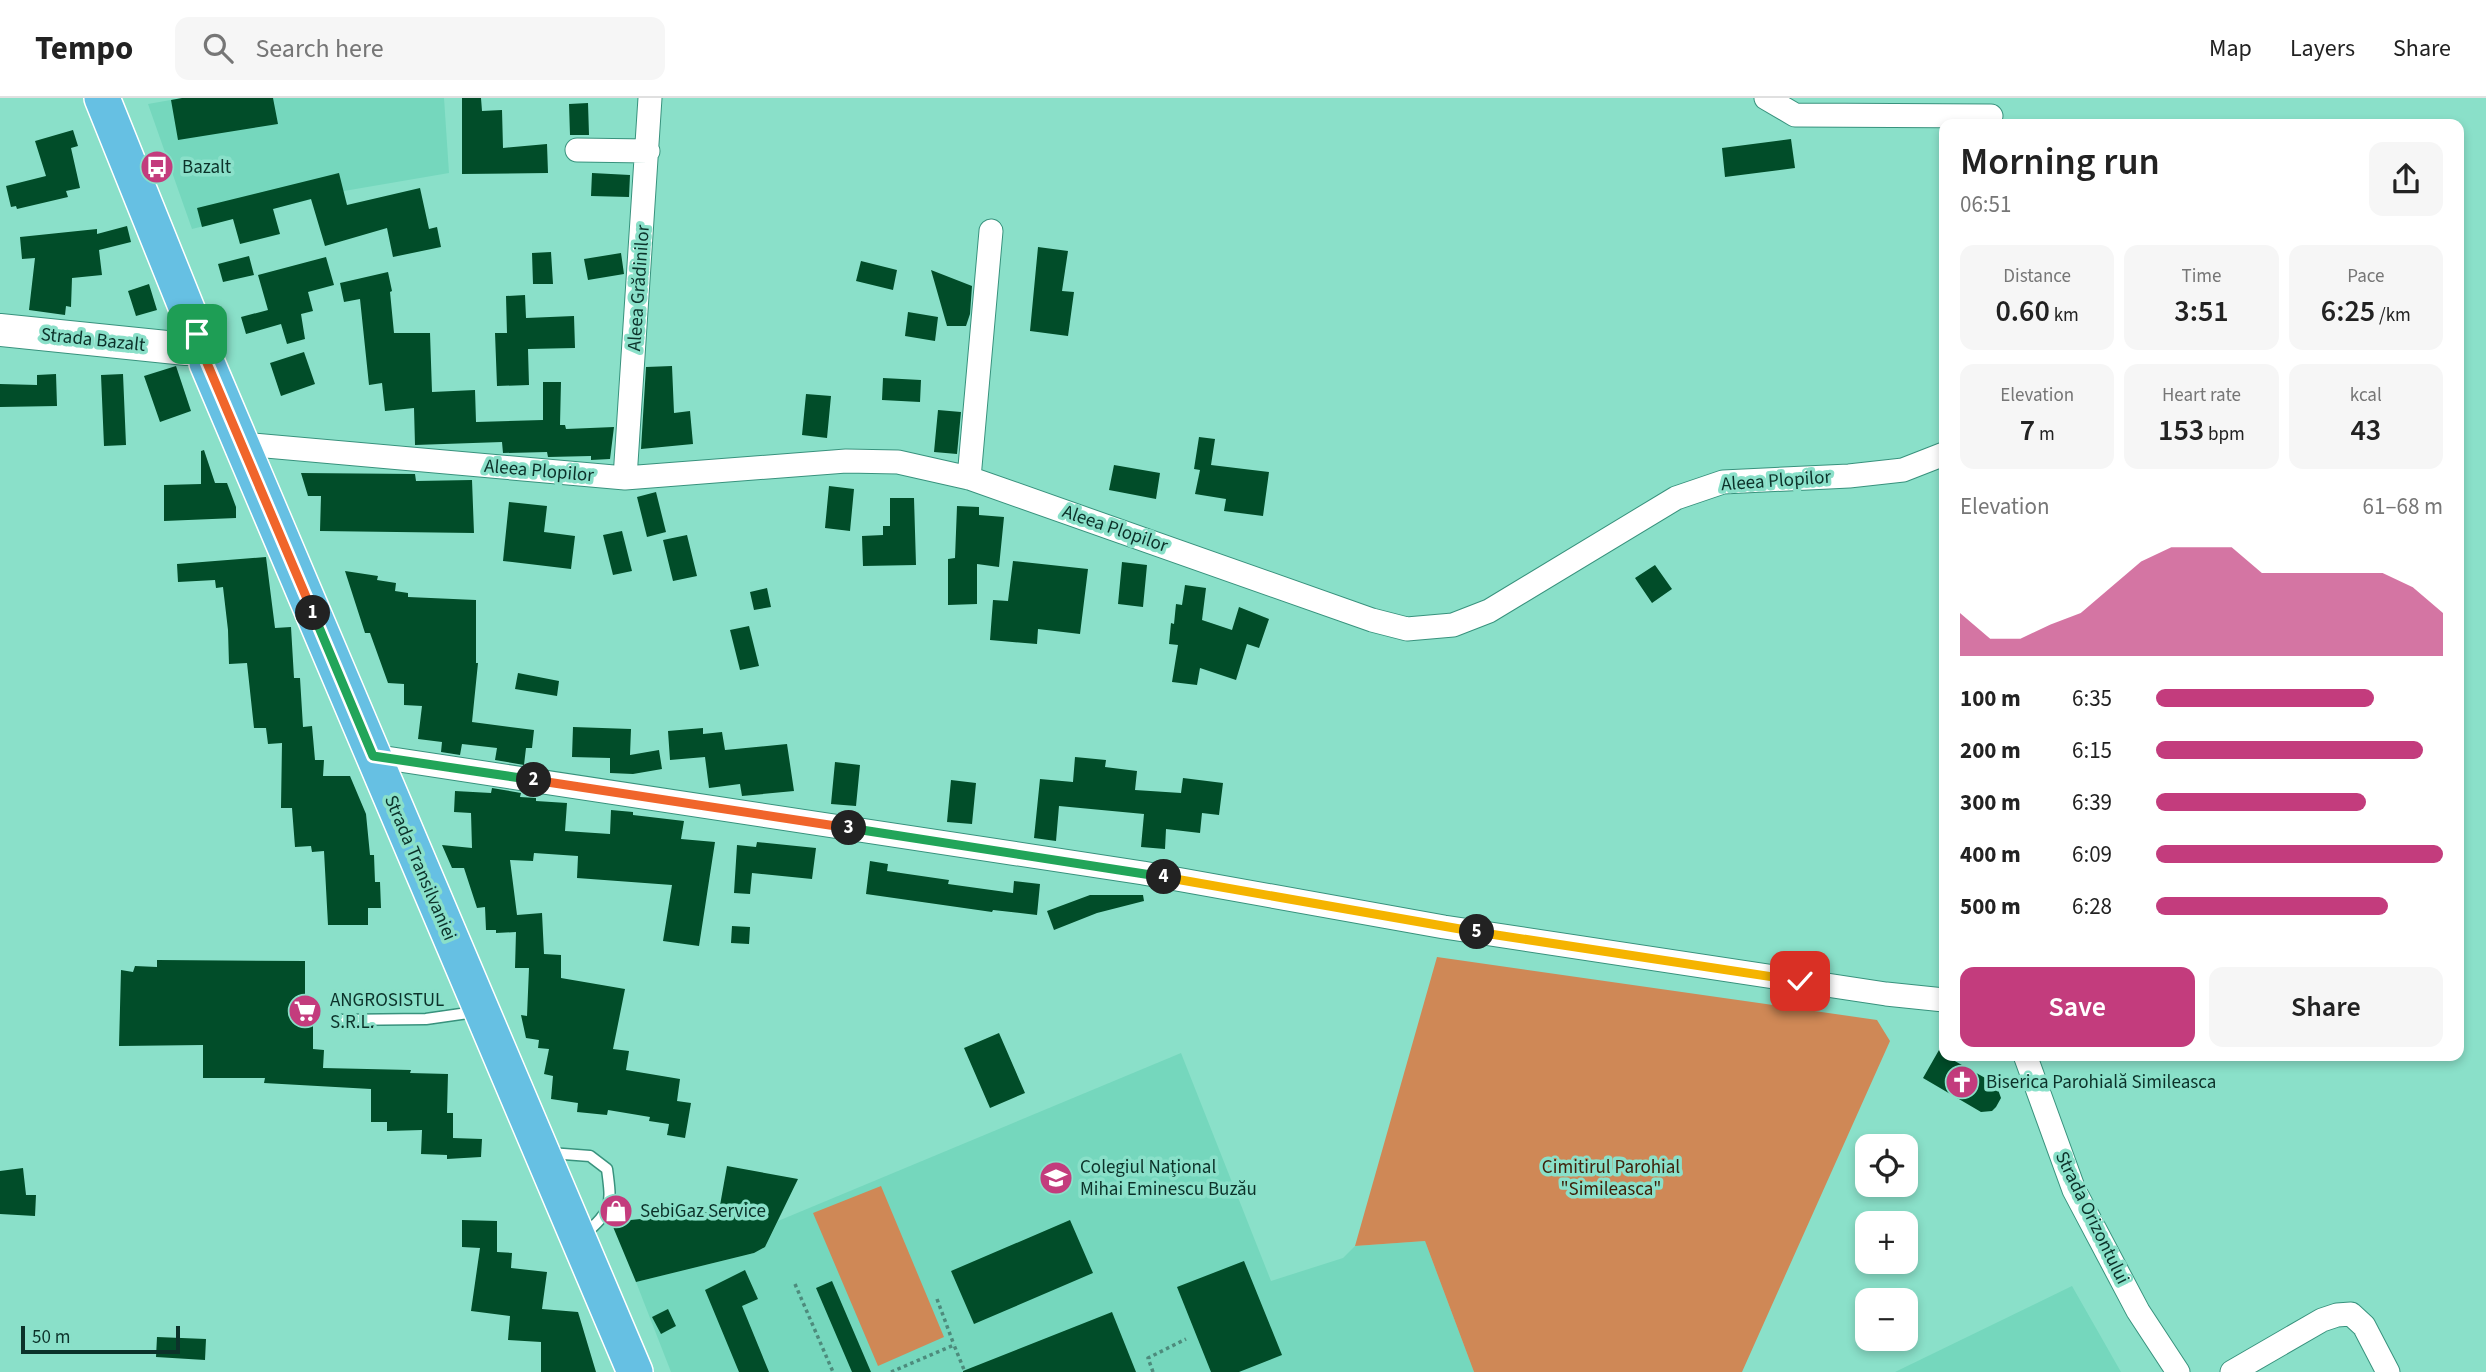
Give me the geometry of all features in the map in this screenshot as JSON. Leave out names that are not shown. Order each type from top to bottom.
[{"type":"main road","name":"Strada Transilvaniei","points":[[102,98],[197,348],[242,444],[635,1372]]},
{"type":"main road","name":"Strada Bazalt","points":[[0,330],[197,348]]},
{"type":"street","name":"Aleea Grădinilor","points":[[625,478],[650,98]]},
{"type":"street","points":[[1766,98],[1795,115],[1991,113]]},
{"type":"street","points":[[577,150],[648,151]]},
{"type":"street","points":[[968,478],[991,231]]},
{"type":"street","name":"Aleea Plopilor","points":[[242,444],[625,478],[821,462],[873,461],[939,470],[1372,620],[1408,629],[1453,625],[1489,611],[1676,498],[1723,482],[1849,476],[1903,470],[1939,456]]},
{"type":"street","points":[[373,756],[1143,873],[1457,929],[1886,994],[1939,999]]},
{"type":"street","name":"Strada Orizontului","points":[[2027,1061],[2074,1190],[2138,1311],[2178,1372]]},
{"type":"street","points":[[2232,1372],[2322,1320],[2351,1314],[2373,1339],[2388,1372]]},
{"type":"lane","points":[[338,1020],[426,1019],[481,1012]]},
{"type":"lane","points":[[541,1152],[590,1156],[607,1169],[611,1199],[604,1217],[579,1239]]},
{"type":"path","points":[[795,1284],[834,1372]]},
{"type":"path","points":[[937,1299],[965,1372]]},
{"type":"path","points":[[1153,1372],[1148,1359],[1186,1339]]},
{"type":"path","points":[[891,1372],[954,1345]]},
{"type":"shaded area","points":[[182,98],[444,98],[449,173],[344,191],[192,229],[148,104]]},
{"type":"shaded area","name":"Colegiul Național Mihai Eminescu Buzău","points":[[1181,1053],[1271,1281],[1343,1258],[1355,1246],[1425,1241],[1474,1372],[671,1372],[636,1282],[754,1253],[765,1247],[778,1221]]},
{"type":"shaded area","points":[[2072,1286],[2121,1372],[1895,1372]]},
{"type":"green space","name":"Cimitirul Parohial \"Simileasca\"","points":[[1437,957],[1877,1020],[1890,1041],[1742,1372],[1474,1372],[1425,1241],[1355,1246]]},
{"type":"green space","points":[[881,1186],[944,1337],[878,1366],[813,1213]]},
{"type":"building","points":[[273,98],[278,124],[178,140],[171,100]]},
{"type":"building","points":[[462,98],[481,98],[482,111],[502,110],[503,148],[547,144],[548,173],[462,174]]},
{"type":"building","points":[[588,103],[589,135],[570,135],[569,104]]},
{"type":"building","points":[[73,130],[78,146],[71,148],[80,188],[66,191],[68,197],[17,209],[16,206],[11,207],[6,186],[46,176],[35,141]]},
{"type":"building","points":[[1791,139],[1795,168],[1725,177],[1722,148]]},
{"type":"building","points":[[339,173],[347,205],[420,188],[429,229],[437,227],[441,247],[393,257],[387,228],[325,246],[311,199],[273,209],[280,234],[240,244],[233,219],[202,227],[197,208]]},
{"type":"building","points":[[592,173],[630,175],[629,197],[591,196]]},
{"type":"building","points":[[127,226],[131,242],[99,250],[102,275],[72,278],[71,307],[66,306],[65,315],[29,310],[35,258],[22,259],[20,237],[97,229],[97,234]]},
{"type":"building","points":[[1038,247],[1068,251],[1062,291],[1074,292],[1068,336],[1030,331]]},
{"type":"building","points":[[551,252],[553,284],[533,284],[532,253]]},
{"type":"building","points":[[621,253],[624,274],[588,280],[584,259]]},
{"type":"building","points":[[249,256],[254,275],[223,282],[218,264]]},
{"type":"building","points":[[326,257],[334,285],[308,292],[313,311],[301,314],[305,339],[287,344],[281,324],[246,334],[241,317],[268,310],[258,275]]},
{"type":"building","points":[[861,261],[897,270],[893,290],[856,281]]},
{"type":"building","points":[[931,270],[972,286],[970,314],[966,326],[947,326]]},
{"type":"building","points":[[388,272],[392,291],[394,333],[430,333],[432,392],[475,390],[476,422],[543,420],[543,382],[561,382],[560,425],[565,425],[566,429],[614,427],[610,459],[591,460],[591,456],[548,457],[547,452],[503,453],[502,442],[415,445],[414,408],[385,411],[382,383],[369,385],[360,299],[344,302],[340,283]]},
{"type":"building","points":[[149,284],[157,310],[136,316],[128,291]]},
{"type":"building","points":[[525,295],[526,318],[574,316],[575,348],[528,349],[529,385],[497,386],[495,333],[507,333],[506,296]]},
{"type":"building","points":[[908,312],[938,317],[935,341],[905,336]]},
{"type":"building","points":[[304,352],[315,384],[281,396],[270,363]]},
{"type":"building","points":[[176,366],[191,411],[160,422],[144,376]]},
{"type":"building","points":[[672,366],[674,413],[690,411],[693,444],[641,449],[646,367]]},
{"type":"building","points":[[56,374],[57,406],[0,407],[0,384],[37,385],[37,375]]},
{"type":"building","points":[[123,374],[126,445],[104,446],[101,375]]},
{"type":"building","points":[[883,378],[921,380],[920,402],[882,400]]},
{"type":"building","points":[[806,394],[831,396],[827,438],[802,435]]},
{"type":"building","points":[[938,410],[961,412],[957,454],[934,452]]},
{"type":"building","points":[[1199,437],[1215,439],[1211,465],[1269,472],[1263,516],[1224,511],[1226,499],[1195,494],[1200,470],[1194,469]]},
{"type":"building","points":[[204,450],[215,483],[227,483],[236,507],[236,518],[164,521],[164,485],[201,484],[201,451]]},
{"type":"building","points":[[1114,465],[1160,473],[1156,499],[1109,490]]},
{"type":"building","points":[[301,473],[415,474],[416,481],[472,480],[474,533],[320,531],[321,496],[308,496]]},
{"type":"building","points":[[829,486],[854,489],[850,531],[825,528]]},
{"type":"building","points":[[656,492],[666,532],[647,537],[637,497]]},
{"type":"building","points":[[890,498],[914,498],[916,565],[863,566],[862,536],[883,535],[883,526],[890,526]]},
{"type":"building","points":[[509,502],[547,506],[544,532],[575,536],[571,569],[503,561]]},
{"type":"building","points":[[957,506],[979,507],[979,515],[1004,517],[999,567],[977,564],[977,604],[948,605],[948,559],[955,558]]},
{"type":"building","points":[[622,531],[632,571],[613,575],[603,535]]},
{"type":"building","points":[[687,535],[697,576],[673,581],[663,540]]},
{"type":"building","points":[[266,557],[275,628],[291,627],[294,678],[300,678],[303,727],[312,726],[315,760],[324,760],[323,776],[350,776],[366,814],[370,855],[374,855],[375,882],[380,882],[381,908],[368,908],[368,925],[328,925],[324,851],[312,852],[311,846],[295,847],[292,808],[281,808],[282,743],[268,744],[266,728],[254,728],[247,663],[229,664],[223,587],[216,588],[215,580],[178,582],[177,564]]},
{"type":"building","points":[[1013,561],[1088,569],[1080,634],[1038,629],[1037,644],[990,640],[993,600],[1008,601]]},
{"type":"building","points":[[1122,562],[1147,565],[1143,607],[1118,604]]},
{"type":"building","points":[[1655,565],[1672,589],[1652,603],[1635,578]]},
{"type":"building","points":[[345,571],[378,576],[377,580],[396,583],[395,591],[408,593],[408,597],[476,600],[478,663],[472,722],[534,730],[532,748],[526,748],[524,765],[495,760],[497,748],[462,744],[460,755],[441,752],[442,742],[418,739],[422,706],[404,705],[404,684],[388,683],[370,633],[365,633]]},
{"type":"building","points":[[1185,585],[1206,588],[1202,620],[1232,630],[1239,607],[1269,619],[1259,648],[1247,644],[1236,680],[1200,668],[1197,685],[1172,682],[1178,645],[1169,644],[1171,623],[1174,624],[1176,604],[1182,605]]},
{"type":"building","points":[[767,588],[771,607],[754,610],[750,592]]},
{"type":"building","points":[[749,626],[759,666],[740,670],[730,630]]},
{"type":"building","points":[[518,673],[559,681],[557,696],[515,689]]},
{"type":"building","points":[[573,727],[631,729],[630,755],[659,750],[662,769],[633,774],[610,773],[610,758],[572,757]]},
{"type":"building","points":[[703,728],[703,734],[722,732],[725,750],[787,744],[794,791],[742,796],[740,784],[709,788],[705,757],[670,760],[668,731]]},
{"type":"building","points":[[1075,757],[1106,760],[1105,767],[1137,771],[1135,790],[1181,793],[1183,778],[1223,783],[1219,815],[1202,813],[1200,833],[1166,829],[1165,849],[1141,847],[1144,814],[1059,806],[1056,841],[1034,838],[1040,779],[1073,782]]},
{"type":"building","points":[[835,762],[860,765],[856,806],[831,804]]},
{"type":"building","points":[[951,780],[976,783],[972,824],[947,822]]},
{"type":"building","points":[[492,788],[521,793],[520,797],[536,798],[536,801],[567,803],[565,831],[610,834],[611,810],[684,821],[681,839],[715,842],[699,946],[663,941],[672,885],[577,878],[578,856],[534,853],[533,861],[510,860],[517,915],[542,913],[544,954],[561,955],[561,978],[625,989],[613,1049],[629,1051],[626,1070],[680,1079],[677,1101],[691,1103],[685,1138],[667,1135],[669,1124],[649,1121],[650,1117],[608,1110],[607,1115],[577,1112],[578,1103],[551,1099],[553,1076],[544,1074],[549,1049],[538,1048],[539,1040],[526,1038],[521,1015],[527,1016],[529,968],[515,968],[516,932],[496,933],[496,930],[486,930],[485,907],[477,908],[464,868],[452,868],[442,845],[472,848],[471,813],[454,812],[455,791],[491,793]]},
{"type":"building","points":[[757,842],[816,848],[812,879],[752,873],[750,894],[734,893],[737,845],[756,847]]},
{"type":"building","points":[[870,861],[888,864],[887,871],[949,880],[948,884],[1013,893],[1014,881],[1040,884],[1037,915],[992,912],[866,894]]},
{"type":"building","points":[[1090,895],[1143,895],[1144,901],[1097,913],[1054,930],[1047,911]]},
{"type":"building","points":[[732,926],[750,927],[749,944],[731,943]]},
{"type":"building","points":[[157,960],[305,961],[305,1003],[313,1004],[313,1049],[324,1050],[323,1068],[411,1070],[410,1073],[448,1074],[447,1113],[453,1113],[453,1138],[482,1139],[481,1157],[447,1159],[447,1155],[421,1154],[422,1130],[387,1131],[387,1122],[371,1122],[371,1089],[264,1083],[265,1078],[203,1078],[203,1045],[119,1046],[121,970],[133,972],[135,966],[157,967]]},
{"type":"building","points":[[999,1033],[1025,1093],[990,1108],[964,1048]]},
{"type":"building","name":"Biserica Parohială Simileasca","points":[[1939,1050],[1939,1061],[1955,1061],[1996,1084],[2001,1098],[1992,1111],[1981,1112],[1923,1078]]},
{"type":"building","points":[[727,1166],[798,1179],[765,1247],[754,1253],[636,1282],[611,1222],[719,1211]]},
{"type":"building","points":[[23,1168],[26,1195],[36,1195],[35,1216],[0,1214],[0,1171]]},
{"type":"building","points":[[462,1220],[497,1221],[497,1252],[512,1253],[511,1268],[547,1272],[542,1309],[578,1312],[596,1372],[541,1372],[541,1342],[508,1340],[510,1316],[471,1311],[480,1248],[462,1247]]},
{"type":"building","points":[[1070,1220],[1093,1273],[974,1324],[951,1271]]},
{"type":"building","points":[[1244,1261],[1282,1355],[1239,1372],[1211,1372],[1177,1287]]},
{"type":"building","points":[[745,1270],[758,1299],[742,1306],[769,1372],[739,1372],[705,1290]]},
{"type":"building","points":[[832,1281],[871,1372],[852,1372],[816,1288]]},
{"type":"building","points":[[668,1309],[676,1326],[661,1334],[652,1317]]},
{"type":"building","points":[[1112,1312],[1136,1372],[963,1372],[963,1371]]},
{"type":"building","points":[[157,1337],[206,1339],[205,1360],[156,1357]]},
{"type":"place","name":"Bazalt","points":[[157,167]]},
{"type":"place","name":"ANGROSISTUL S.R.L.","points":[[305,1011]]},
{"type":"place","name":"Biserica Parohială Simileasca","points":[[1962,1082]]},
{"type":"place","name":"Colegiul Național Mihai Eminescu Buzău","points":[[1056,1178]]},
{"type":"place","name":"SebiGaz Service","points":[[616,1211]]},
{"type":"route","points":[[197,334],[207,334],[215,341],[216,351],[207,363],[373,756],[1143,873],[1444,927],[1800,981]]}]
